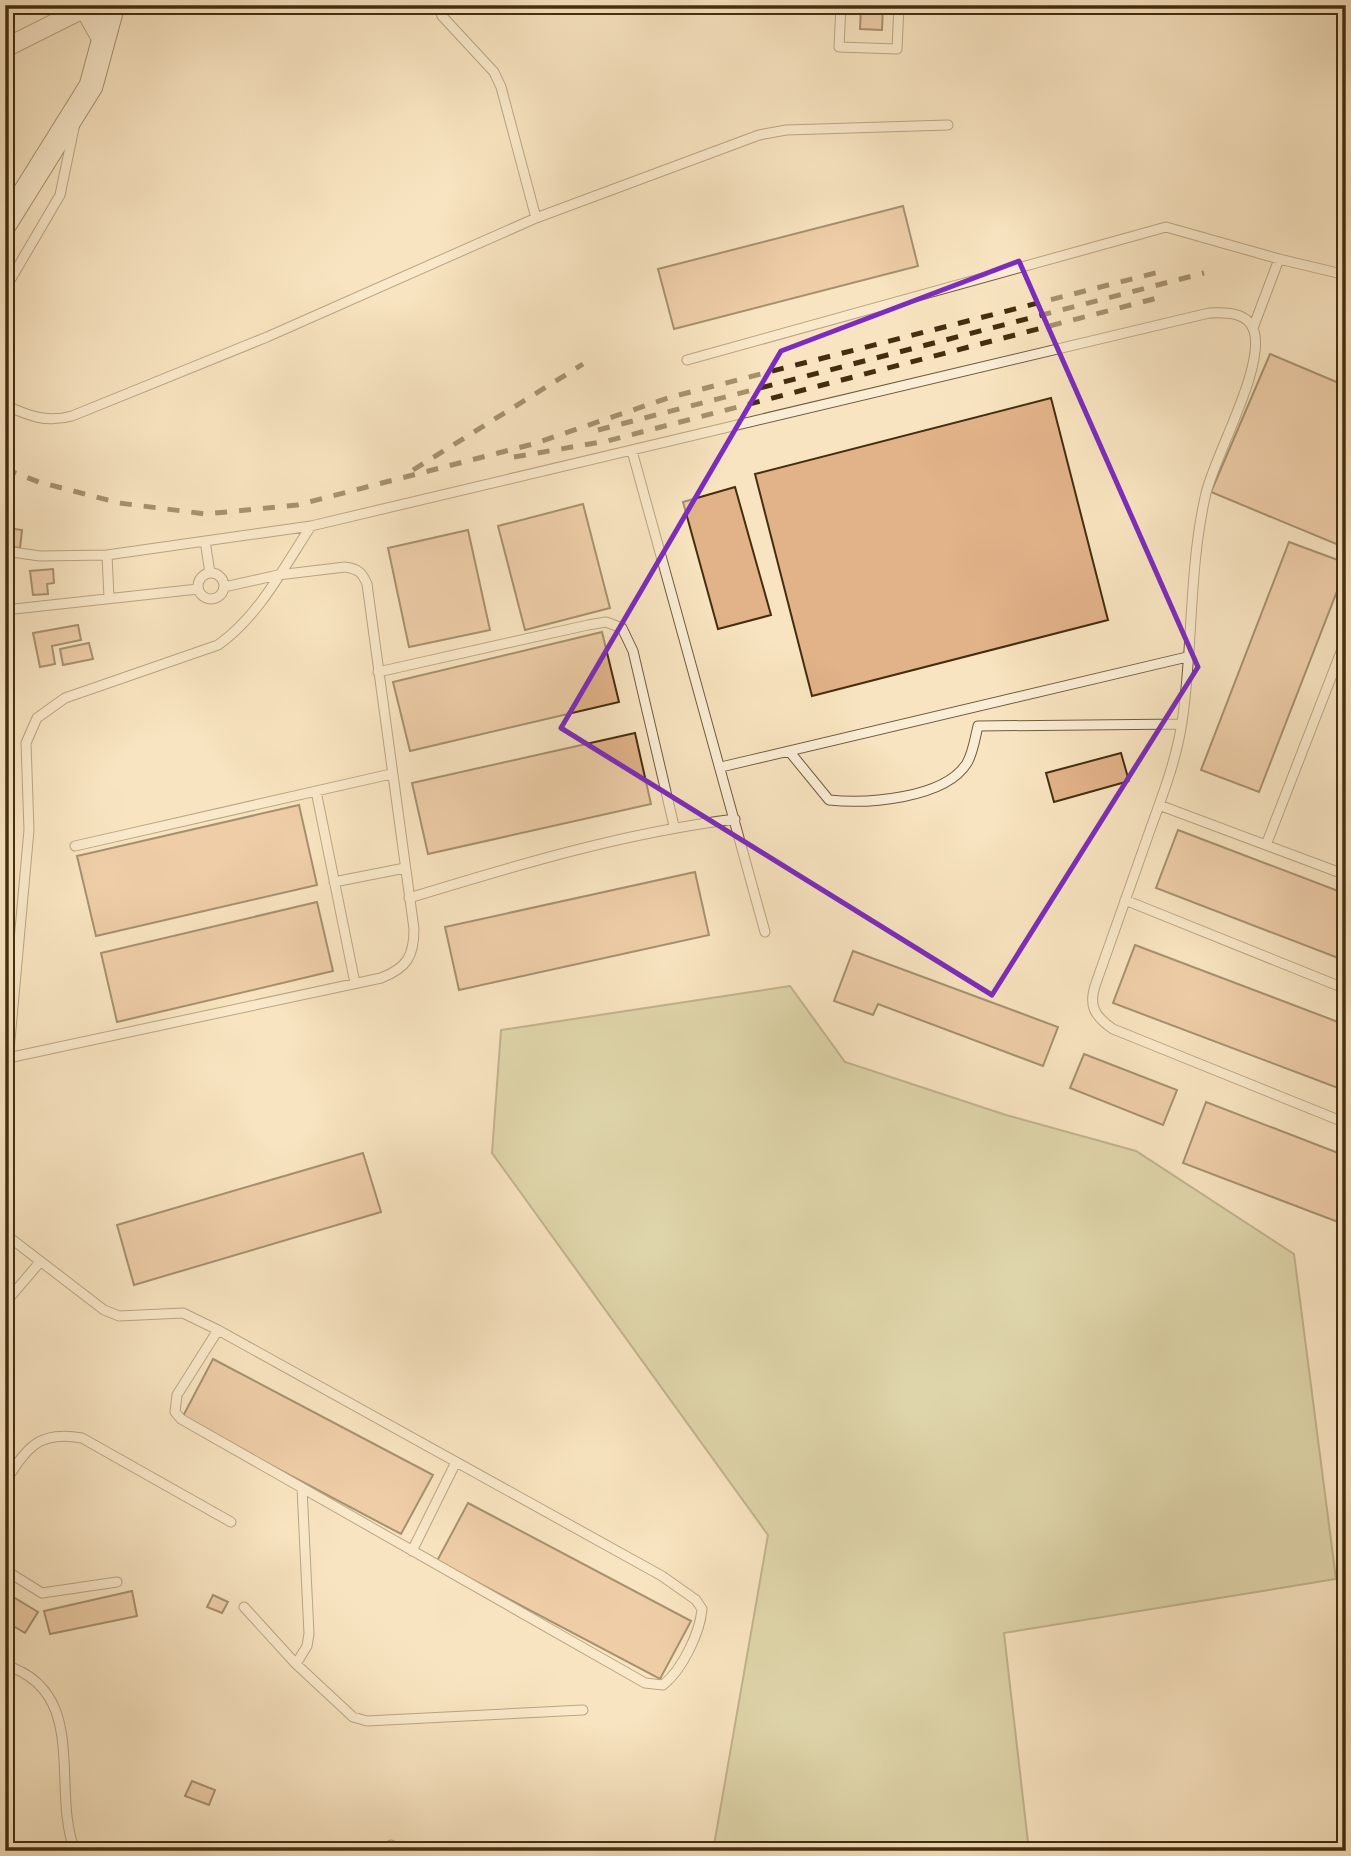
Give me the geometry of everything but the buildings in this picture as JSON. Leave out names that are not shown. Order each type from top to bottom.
[{"type":"street","points":[[5,224],[91,86],[113,5]]},
{"type":"street","points":[[5,48],[85,6],[103,42]]},
{"type":"lane","points":[[438,5],[442,16],[494,72],[501,88],[536,218]]},
{"type":"lane","points":[[841,5],[839,47],[897,49],[900,5]]},
{"type":"lane","points":[[5,289],[60,195],[78,109]]},
{"type":"lane","points":[[5,405],[41,420],[55,421],[72,416],[267,337],[536,218],[773,131],[948,125]]},
{"type":"lane","points":[[687,360],[1166,227],[1279,260],[1346,275]]},
{"type":"lane","points":[[1279,260],[1253,328],[1255,348],[1247,384],[1206,493],[1182,724],[1175,761],[1091,998],[1092,1009],[1100,1020],[1113,1029],[1346,1123]]},
{"type":"lane","points":[[5,551],[40,556],[107,555],[311,526],[1209,313],[1228,312],[1243,317],[1253,328]]},
{"type":"lane","points":[[632,451],[765,932]]},
{"type":"lane","points":[[5,1095],[29,830],[26,743],[37,718],[65,698],[218,645],[233,634],[311,526]]},
{"type":"lane","points":[[205,541],[210,573]]},
{"type":"lane","points":[[107,555],[109,598]]},
{"type":"lane","points":[[5,610],[198,589],[210,600],[220,596],[225,587],[278,575],[356,568],[363,574],[367,584],[414,929],[410,959],[400,971],[355,984],[8,1058]]},
{"type":"lane","points":[[210,573],[220,577],[225,587]]},
{"type":"lane","points":[[198,589],[201,579],[210,573]]},
{"type":"lane","points":[[378,672],[588,625],[606,622],[622,628],[633,651],[674,826]]},
{"type":"lane","points":[[1266,845],[1346,639]]},
{"type":"lane","points":[[721,767],[1187,657]]},
{"type":"lane","points":[[789,751],[829,800],[859,803],[904,798],[957,775],[968,762],[978,726],[1182,724]]},
{"type":"lane","points":[[75,846],[391,774]]},
{"type":"lane","points":[[316,791],[355,984]]},
{"type":"lane","points":[[1159,805],[1346,875]]},
{"type":"lane","points":[[409,898],[528,861],[674,826],[735,819]]},
{"type":"lane","points":[[334,882],[405,868]]},
{"type":"lane","points":[[1125,900],[1346,989]]},
{"type":"lane","points":[[5,1234],[112,1313],[119,1316],[183,1313],[218,1329],[662,1576],[696,1600],[702,1609],[697,1630],[672,1678],[663,1685],[645,1683],[181,1419],[175,1412],[177,1395],[218,1329]]},
{"type":"lane","points":[[5,1303],[40,1262]]},
{"type":"lane","points":[[5,1482],[28,1449],[38,1441],[59,1435],[82,1438],[231,1522]]},
{"type":"lane","points":[[412,1551],[456,1462]]},
{"type":"lane","points":[[296,1664],[307,1646],[309,1633],[302,1488]]},
{"type":"lane","points":[[5,1570],[42,1593],[117,1582]]},
{"type":"lane","points":[[244,1607],[296,1664],[353,1717],[367,1721],[583,1710]]},
{"type":"lane","points":[[5,1665],[19,1669],[40,1684],[53,1708],[66,1756],[67,1814],[75,1851]]},
{"type":"highlighted area","points":[[1019,261],[1198,667],[992,995],[561,728],[781,351]]},
{"type":"green space","points":[[790,986],[845,1062],[1006,1115],[1136,1151],[1294,1254],[1336,1579],[1004,1633],[1029,1851],[713,1851],[768,1535],[492,1153],[501,1030]]},
{"type":"railway","points":[[5,469],[39,482],[119,503],[206,514],[297,505],[533,444],[671,397],[1159,272]]},
{"type":"railway","points":[[598,430],[1204,273]]},
{"type":"railway","points":[[514,457],[607,441],[1165,296]]},
{"type":"railway","points":[[413,470],[583,364]]}]
